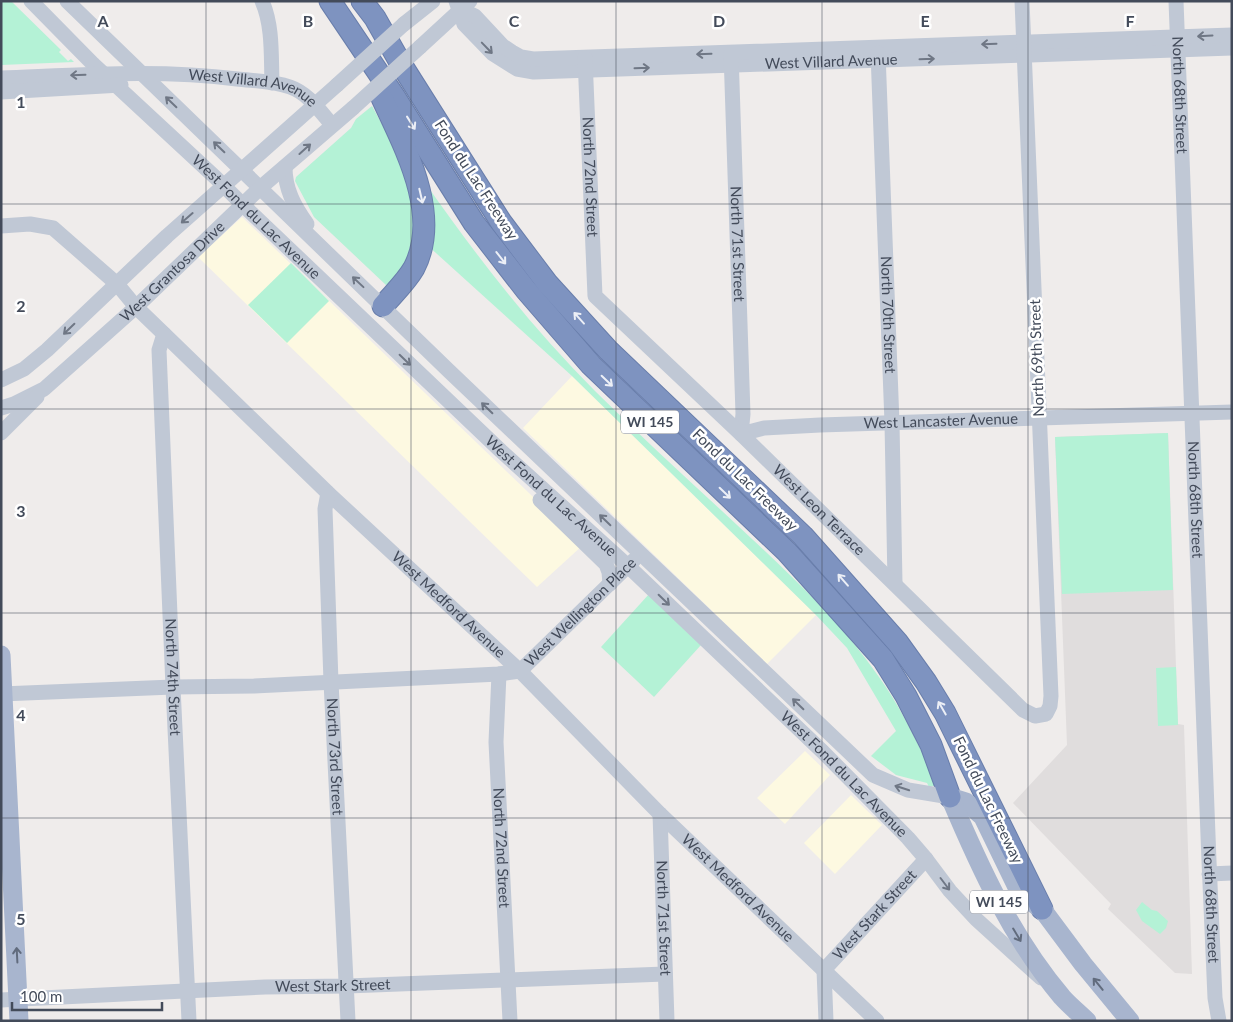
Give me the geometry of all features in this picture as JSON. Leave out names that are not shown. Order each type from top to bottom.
[{"type":"highway","name":"Fond du Lac Freeway","points":[[330,1],[394,96],[474,223],[526,290],[591,365],[787,552],[883,659],[906,696],[931,745],[950,797]]},
{"type":"highway","name":"Fond du Lac Freeway","points":[[368,7],[401,64],[501,222],[547,283],[608,350],[803,536],[898,643],[926,682],[945,713],[1042,909]]},
{"type":"highway","points":[[355,38],[409,156],[417,177],[423,204],[422,237],[416,263],[409,276],[383,306]]},
{"type":"main road","points":[[1,656],[10,999],[19,1021]]},
{"type":"main road","points":[[950,797],[966,802],[983,817],[1017,887],[1032,904],[1042,909]]},
{"type":"main road","name":"West Fond du Lac Avenue","points":[[950,797],[1006,917],[1023,944],[1063,998],[1087,1021]]},
{"type":"main road","name":"WI 145","points":[[1042,909],[1083,964],[1130,1021]]},
{"type":"street","name":"West Fond du Lac Avenue","points":[[31,1],[103,74],[224,186],[523,472],[628,566],[864,792],[926,859],[950,891],[976,919],[1063,998]]},
{"type":"street","name":"West Fond du Lac Avenue","points":[[67,1],[150,76],[242,171],[873,775],[908,790],[950,797]]},
{"type":"street","points":[[262,1],[268,16],[270,29],[272,83]]},
{"type":"street","name":"West Grantosa Drive","points":[[1,380],[24,369],[47,350],[167,236],[316,106],[404,24],[433,1]]},
{"type":"street","name":"North 69th Street","points":[[1022,1],[1051,696],[1050,706],[1046,714]]},
{"type":"street","name":"North 68th Street","points":[[1176,1],[1209,874],[1215,998],[1219,1021]]},
{"type":"street","name":"West Villard Avenue","points":[[462,4],[464,24],[493,54],[517,69],[534,72],[585,64],[1178,44],[1232,48]]},
{"type":"street","name":"West Grantosa Drive","points":[[1,408],[14,404],[44,388],[66,369],[136,306],[260,188],[420,47],[462,4]]},
{"type":"street","name":"West Villard Avenue","points":[[1178,44],[1232,35]]},
{"type":"street","name":"North 70th Street","points":[[878,54],[892,423],[895,583]]},
{"type":"street","name":"North 71st Street","points":[[731,59],[743,414],[741,434]]},
{"type":"street","name":"North 72nd Street","points":[[585,64],[595,296]]},
{"type":"street","name":"West Villard Avenue","points":[[1,78],[103,74],[208,76],[272,83],[291,87],[301,93],[316,106],[332,125]]},
{"type":"street","name":"West Villard Avenue","points":[[1,92],[116,86],[150,76]]},
{"type":"street","points":[[285,167],[286,185],[290,196],[297,210],[326,252]]},
{"type":"street","name":"West Medford Avenue","points":[[1,226],[30,224],[53,228],[116,284],[164,334],[328,493],[520,671],[660,814],[877,1021]]},
{"type":"street","name":"West Leon Terrace","points":[[595,296],[741,434],[1023,710],[1035,716],[1046,714]]},
{"type":"street","points":[[378,334],[378,319],[383,306]]},
{"type":"street","name":"North 74th Street","points":[[164,334],[159,350],[189,1021]]},
{"type":"street","points":[[47,350],[66,369]]},
{"type":"street","points":[[1,432],[44,388]]},
{"type":"street","name":"West Lancaster Avenue","points":[[741,434],[764,428],[1232,412]]},
{"type":"street","points":[[523,472],[527,487],[606,564],[610,584]]},
{"type":"street","name":"North 73rd Street","points":[[328,493],[325,509],[331,682],[348,1021]]},
{"type":"street","name":"West Wellington Place","points":[[520,671],[640,553]]},
{"type":"street","points":[[2,694],[331,682],[499,674],[520,671]]},
{"type":"street","name":"North 72nd Street","points":[[499,674],[496,742],[510,1021]]},
{"type":"street","name":"North 71st Street","points":[[660,814],[667,1021]]},
{"type":"street","name":"West Stark Street","points":[[824,970],[926,859]]},
{"type":"street","points":[[1209,874],[1232,873]]},
{"type":"street","points":[[824,970],[826,1021]]},
{"type":"street","name":"West Stark Street","points":[[10,999],[664,974]]},
{"type":"street","name":"North 68th Street","points":[[1212,1021],[1215,998]]},
{"type":"shaded area","points":[[242,217],[583,545],[537,587],[198,257]]},
{"type":"shaded area","points":[[572,376],[816,615],[767,664],[523,428]]},
{"type":"shaded area","points":[[1168,433],[1178,724],[1184,725],[1192,974],[1175,973],[1108,909],[1111,904],[1013,803],[1067,745],[1055,437]]},
{"type":"shaded area","points":[[805,751],[830,775],[785,824],[757,798]]},
{"type":"shaded area","points":[[851,795],[882,825],[835,874],[804,843]]},
{"type":"green space","points":[[1,1],[11,1],[61,50],[59,52],[68,61],[71,59],[74,62],[1,65]]},
{"type":"green space","points":[[372,106],[402,161],[414,192],[416,245],[397,281],[386,285],[314,217],[295,181],[296,177],[351,128],[356,119]]},
{"type":"green space","points":[[426,184],[506,291],[572,367],[634,429],[786,571],[835,622],[865,658],[896,703],[938,785],[929,787],[927,783],[896,775],[871,756],[896,731],[847,648],[816,615],[572,376],[426,244]]},
{"type":"green space","points":[[291,263],[329,301],[287,343],[248,305]]},
{"type":"green space","points":[[1168,433],[1173,590],[1062,594],[1055,437]]},
{"type":"green space","points":[[650,593],[701,645],[654,697],[601,647]]},
{"type":"green space","points":[[1176,667],[1178,725],[1158,726],[1156,668]]},
{"type":"green space","points":[[1142,902],[1152,910],[1157,911],[1168,921],[1166,928],[1160,934],[1142,921],[1136,910]]}]
